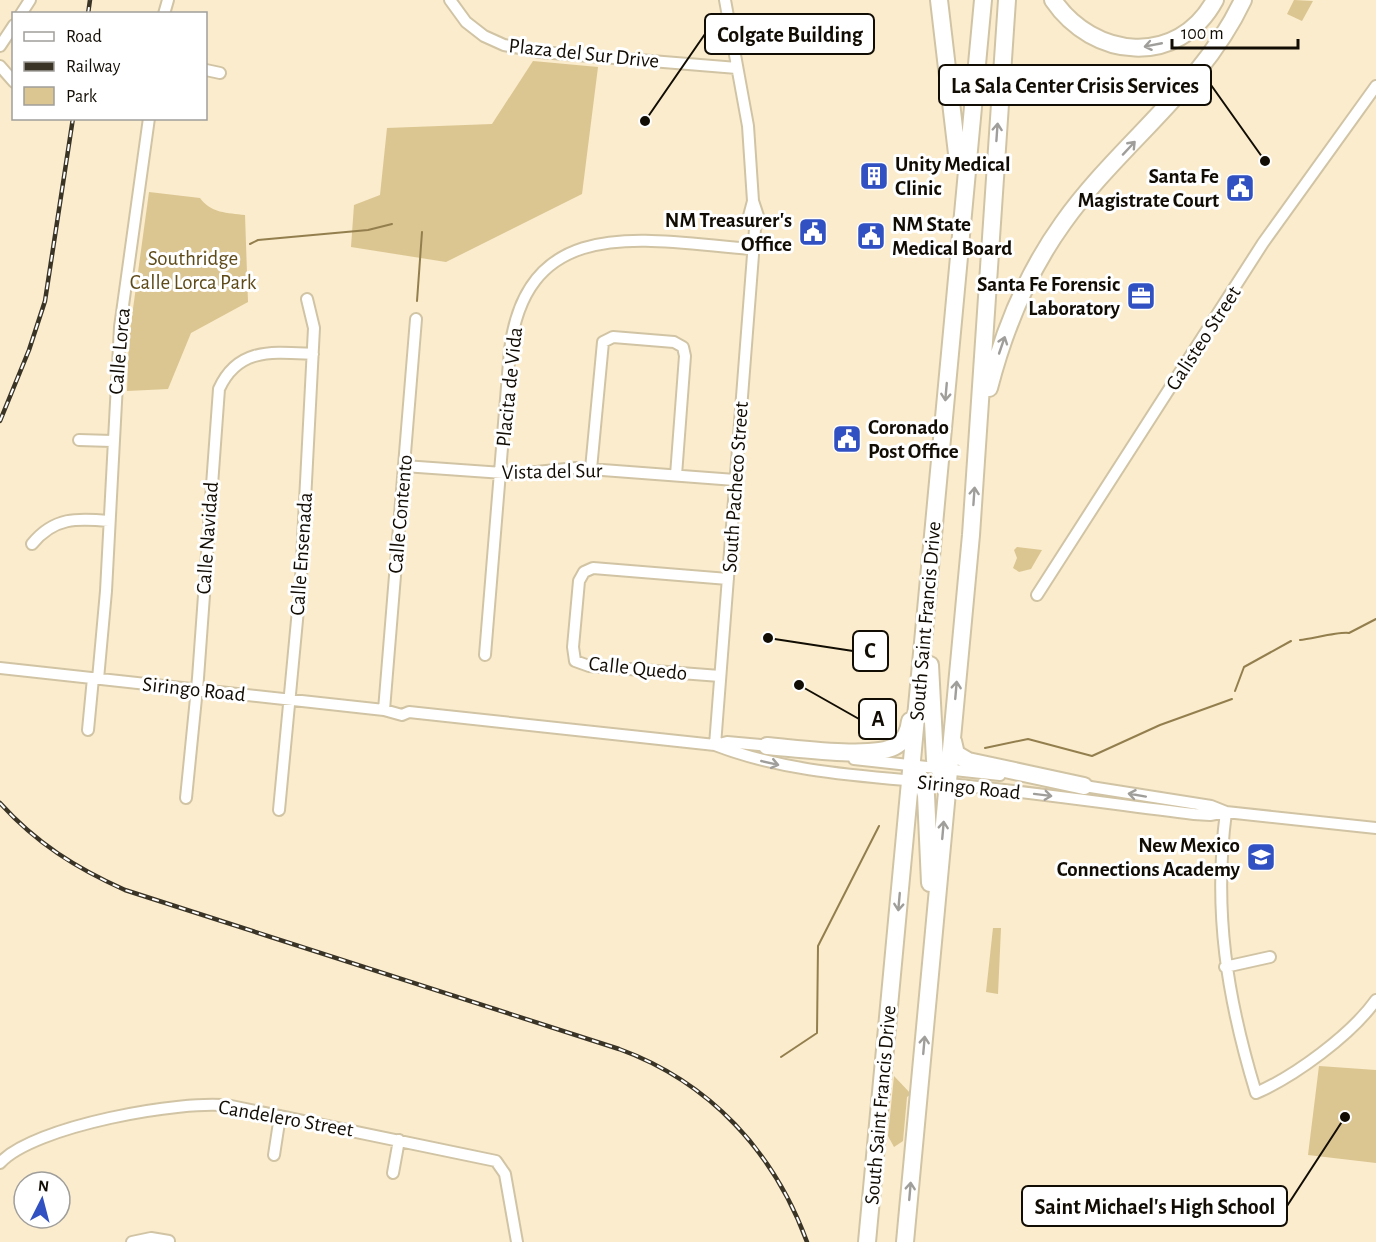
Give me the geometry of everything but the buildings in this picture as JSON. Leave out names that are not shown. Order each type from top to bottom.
[{"type":"highway","points":[[939,0],[957,142],[958,250]]},
{"type":"highway","name":"South Saint Francis Drive","points":[[867,1242],[881,1088],[915,776],[922,652],[983,0]]},
{"type":"highway","name":"South Saint Francis Drive","points":[[905,1242],[933,941],[945,774],[952,734],[978,442],[1007,0]]},
{"type":"highway","points":[[1053,0],[1066,18],[1087,35],[1105,43],[1130,48],[1153,46],[1182,34],[1197,24],[1215,0]]},
{"type":"highway","points":[[978,442],[988,390],[1005,334],[1024,289],[1050,243],[1091,189],[1195,75],[1225,34],[1243,0]]},
{"type":"highway","points":[[929,576],[934,752],[945,774]]},
{"type":"highway","points":[[767,746],[855,752],[886,750],[899,744],[909,726],[922,652]]},
{"type":"highway","points":[[952,734],[956,754],[968,761],[1084,786]]},
{"type":"highway","points":[[915,776],[926,795],[933,941]]},
{"type":"street","name":"Plaza del Sur Drive","points":[[450,0],[466,22],[484,36],[504,45],[541,52],[737,68]]},
{"type":"street","name":"South Pacheco Street","points":[[715,745],[755,229],[749,216],[753,201],[748,126],[724,0]]},
{"type":"street","points":[[0,46],[12,28]]},
{"type":"street","points":[[0,66],[12,80]]},
{"type":"street","points":[[207,70],[220,73]]},
{"type":"street","name":"Galisteo Street","points":[[1038,595],[1263,243],[1376,86]]},
{"type":"street","name":"Calle Lorca","points":[[88,730],[109,521],[112,441],[122,309],[149,120]]},
{"type":"street","name":"Placita de Vida","points":[[485,655],[514,325],[526,296],[544,272],[573,252],[615,240],[753,249]]},
{"type":"street","name":"Calle Ensenada","points":[[279,810],[301,578],[313,354],[314,322],[306,299]]},
{"type":"street","name":"Calle Contento","points":[[384,710],[416,319]]},
{"type":"street","points":[[591,469],[603,342],[613,338],[674,342],[683,347],[685,356],[676,475]]},
{"type":"street","name":"Calle Navidad","points":[[186,798],[197,689],[219,388],[231,368],[255,355],[279,352],[313,354]]},
{"type":"street","points":[[79,440],[112,441]]},
{"type":"street","name":"Vista del Sur","points":[[404,466],[524,474],[570,467],[735,480]]},
{"type":"street","points":[[32,544],[44,530],[67,520],[109,521]]},
{"type":"street","name":"Calle Quedo","points":[[720,676],[589,666],[575,661],[573,647],[579,581],[584,572],[593,568],[728,579]]},
{"type":"street","name":"Siringo Road","points":[[1,668],[384,710],[392,707],[409,712],[715,745],[747,758],[789,767],[915,776],[945,774],[1084,786],[1211,806],[1226,812],[1376,828]]},
{"type":"street","name":"Siringo Road","points":[[715,745],[727,742],[767,746],[915,776],[945,774],[1194,814],[1210,815],[1226,812]]},
{"type":"street","points":[[1226,812],[1220,859],[1226,967],[1238,1035],[1256,1093],[1293,1075],[1356,1021],[1376,1000]]},
{"type":"street","points":[[1226,967],[1270,957]]},
{"type":"street","name":"Candelero Street","points":[[0,1163],[23,1146],[61,1130],[185,1106],[220,1104],[485,1157],[500,1165]]},
{"type":"street","points":[[274,1155],[280,1116]]},
{"type":"street","points":[[393,1173],[399,1140]]},
{"type":"street","points":[[508,1156],[500,1165],[506,1178],[517,1242]]},
{"type":"street","points":[[132,1242],[151,1238],[169,1241]]},
{"type":"green space","points":[[1294,0],[1313,1],[1302,21],[1287,14]]},
{"type":"green space","points":[[533,61],[598,67],[582,194],[446,262],[351,247],[354,205],[380,195],[387,128],[492,124]]},
{"type":"green space","name":"Southridge Calle Lorca Park","points":[[149,192],[200,198],[214,209],[245,215],[248,302],[191,333],[168,389],[127,391],[129,338]]},
{"type":"green space","points":[[1017,547],[1042,550],[1031,569],[1019,572],[1013,568],[1017,558],[1014,550]]},
{"type":"green space","points":[[993,928],[1001,928],[998,994],[986,992]]},
{"type":"green space","points":[[1319,1066],[1376,1070],[1376,1163],[1308,1155]]},
{"type":"green space","points":[[894,1076],[911,1094],[907,1097],[903,1141],[894,1147],[888,1136]]},
{"type":"waterway","points":[[250,244],[258,240],[368,230],[392,224]]},
{"type":"waterway","points":[[417,301],[422,232]]},
{"type":"waterway","points":[[1300,640],[1349,633],[1376,619]]},
{"type":"waterway","points":[[1235,691],[1244,667],[1291,641]]},
{"type":"waterway","points":[[985,748],[1028,739],[1092,756],[1160,725],[1232,699]]},
{"type":"waterway","points":[[781,1057],[817,1033],[818,946],[879,826]]},
{"type":"railway","points":[[88,12],[90,0]]},
{"type":"railway","points":[[0,421],[29,350],[45,301],[73,120]]},
{"type":"railway","points":[[0,803],[42,842],[90,873],[125,890],[619,1049],[652,1063],[682,1080],[735,1124],[777,1179],[807,1242]]},
{"type":"place","name":"Colgate Building","points":[[645,121]]},
{"type":"place","name":"La Sala Center Crisis Services","points":[[1265,161]]},
{"type":"place","name":"Unity Medical Clinic","points":[[874,176]]},
{"type":"place","name":"Santa Fe Magistrate Court","points":[[1240,188]]},
{"type":"place","name":"NM Treasurer's Office","points":[[813,232]]},
{"type":"place","name":"NM State Medical Board","points":[[871,236]]},
{"type":"place","name":"Santa Fe Forensic Laboratory","points":[[1141,296]]},
{"type":"place","name":"Coronado Post Office","points":[[847,439]]},
{"type":"place","name":"C","points":[[768,638]]},
{"type":"place","name":"A","points":[[799,685]]},
{"type":"place","name":"New Mexico Connections Academy","points":[[1261,857]]},
{"type":"place","name":"Saint Michael's High School","points":[[1345,1117]]}]
